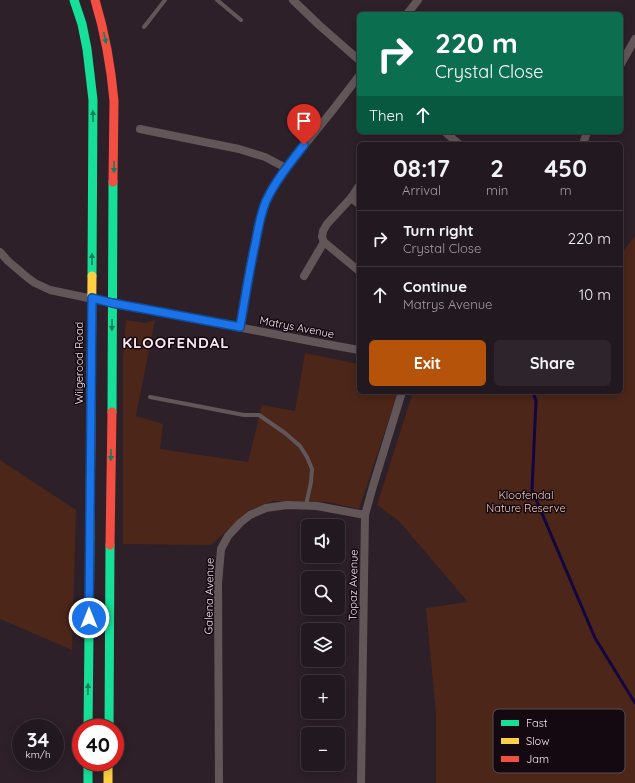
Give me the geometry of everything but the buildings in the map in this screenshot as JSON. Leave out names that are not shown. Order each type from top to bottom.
[{"type":"street","name":"Wilgerood Road","points":[[74,0],[85,34],[93,100],[88,719]]},
{"type":"street","points":[[95,0],[102,20],[108,48],[114,100],[109,719]]},
{"type":"street","points":[[293,0],[357,58]]},
{"type":"street","points":[[409,12],[418,0]]},
{"type":"street","points":[[623,60],[635,39]]},
{"type":"street","points":[[240,327],[260,219],[272,188],[286,168],[357,79]]},
{"type":"street","points":[[140,129],[266,157],[286,168]]},
{"type":"street","points":[[447,134],[457,142]]},
{"type":"street","points":[[357,189],[351,198],[327,224],[323,231],[322,237],[324,242],[357,269]]},
{"type":"street","points":[[351,198],[357,202]]},
{"type":"street","points":[[304,276],[324,242]]},
{"type":"street","name":"Matrys Avenue","points":[[0,252],[8,261],[35,283],[50,290],[357,350]]},
{"type":"street","name":"Topaz Avenue","points":[[361,783],[365,516],[401,394]]},
{"type":"street","name":"Galena Avenue","points":[[219,783],[218,584],[221,549],[228,536],[250,515],[266,508],[287,505],[317,506],[365,516]]},
{"type":"street","points":[[88,771],[88,783]]},
{"type":"street","points":[[108,771],[108,783]]},
{"type":"lane","points":[[144,27],[165,0]]},
{"type":"lane","points":[[217,0],[241,20]]},
{"type":"lane","points":[[150,397],[244,415],[259,416],[285,433],[300,446],[312,469],[306,506]]},
{"type":"green space","name":"Kloofendal Nature Reserve","points":[[635,236],[635,783],[436,783],[436,714],[426,608],[468,602],[399,521],[377,505],[412,394],[623,394],[623,251]]},
{"type":"green space","points":[[126,320],[145,323],[155,320],[136,416],[163,424],[160,449],[248,462],[262,405],[295,411],[305,353],[357,364],[357,394],[397,394],[359,509],[328,502],[273,501],[248,511],[211,545],[123,544],[123,357]]},
{"type":"green space","points":[[0,460],[76,510],[72,650],[0,619]]},
{"type":"waterway","points":[[534,394],[536,401],[532,490],[595,638],[635,703]]},
{"type":"traffic: fast","points":[[74,0],[82,24],[87,49],[93,100],[92,276]]},
{"type":"traffic: fast","points":[[112,412],[113,182]]},
{"type":"traffic: fast","points":[[88,719],[90,538]]},
{"type":"traffic: fast","points":[[109,719],[110,545]]},
{"type":"traffic: fast","points":[[88,771],[88,783]]},
{"type":"traffic: slow","points":[[90,538],[92,276]]},
{"type":"traffic: slow","points":[[108,771],[108,783]]},
{"type":"traffic: jam","points":[[95,0],[107,50],[114,101],[113,182]]},
{"type":"traffic: jam","points":[[110,545],[112,412]]},
{"type":"district","name":"KLOOFENDAL","points":[[176,342]]},
{"type":"route","points":[[89,618],[92,298],[240,327],[252,256],[262,212],[272,188],[304,145]]}]
